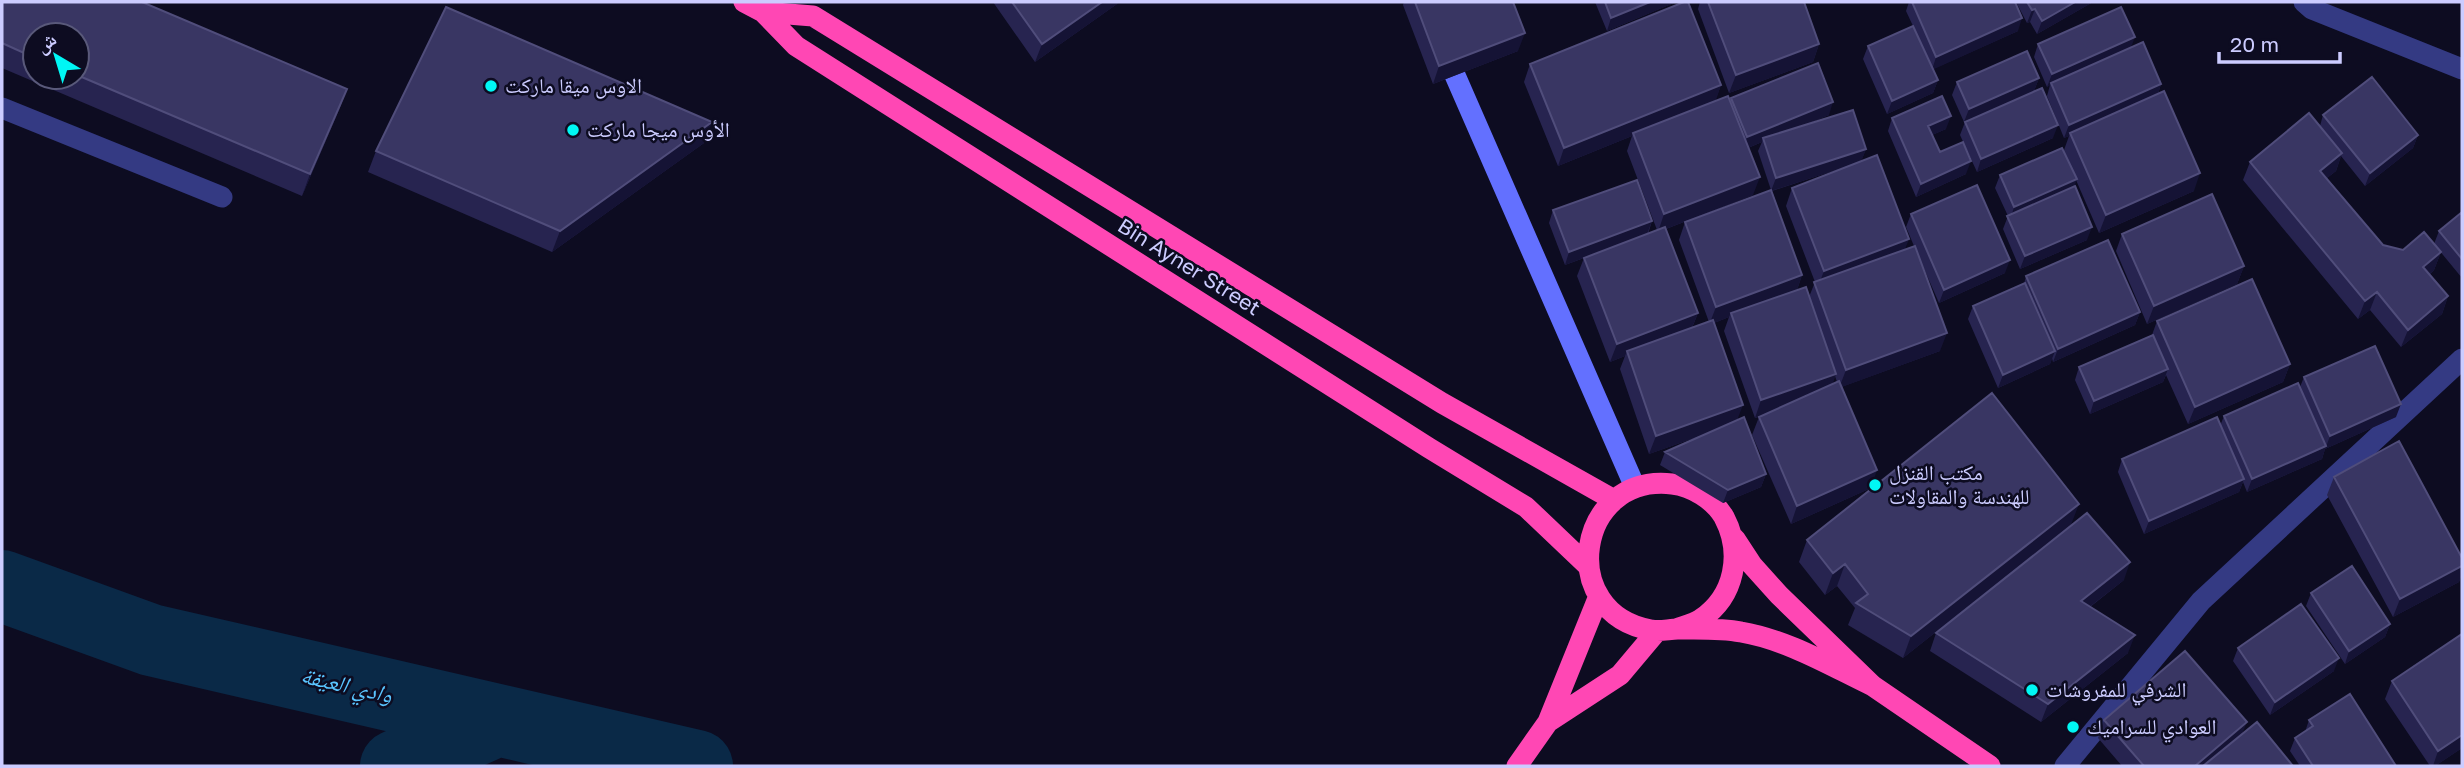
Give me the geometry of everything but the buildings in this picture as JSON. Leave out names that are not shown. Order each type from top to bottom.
[{"type":"highway","name":"Bin Ayner Street","points":[[753,7],[813,16],[1443,403],[1614,500]]},
{"type":"highway","name":"Bin Ayner Street","points":[[753,7],[796,46],[1417,441],[1526,507],[1587,565]]},
{"type":"highway","points":[[1873,686],[1779,595],[1752,565],[1722,514],[1705,496],[1683,485],[1658,483],[1635,487],[1614,500],[1598,519],[1589,541],[1587,565],[1594,589],[1608,609],[1628,623],[1667,630],[1740,632],[1781,643],[1873,686],[1990,766]]},
{"type":"highway","points":[[1548,722],[1620,675],[1667,630],[1699,621],[1718,605],[1731,584],[1735,560],[1733,536]]},
{"type":"highway","points":[[1520,763],[1548,722],[1599,596]]},
{"type":"street","points":[[1423,2],[1635,487]]},
{"type":"street","points":[[2304,2],[2312,9],[2462,69]]},
{"type":"street","points":[[2,108],[222,197]]},
{"type":"street","points":[[2064,766],[2202,601],[2462,359]]},
{"type":"waterway","name":"وادي العيقة","points":[[2,586],[151,640],[697,766]]},
{"type":"waterway","points":[[396,766],[497,720]]},
{"type":"place","name":"الاوس ميقا ماركت","points":[[491,86]]},
{"type":"place","name":"الأوس ميجا ماركت","points":[[573,130]]},
{"type":"place","name":"مكتب القنزل للهندسة والمقاولات","points":[[1875,485]]},
{"type":"place","name":"الشرفي للمفروشات","points":[[2032,690]]},
{"type":"place","name":"العوادي للسراميك","points":[[2073,727]]}]
